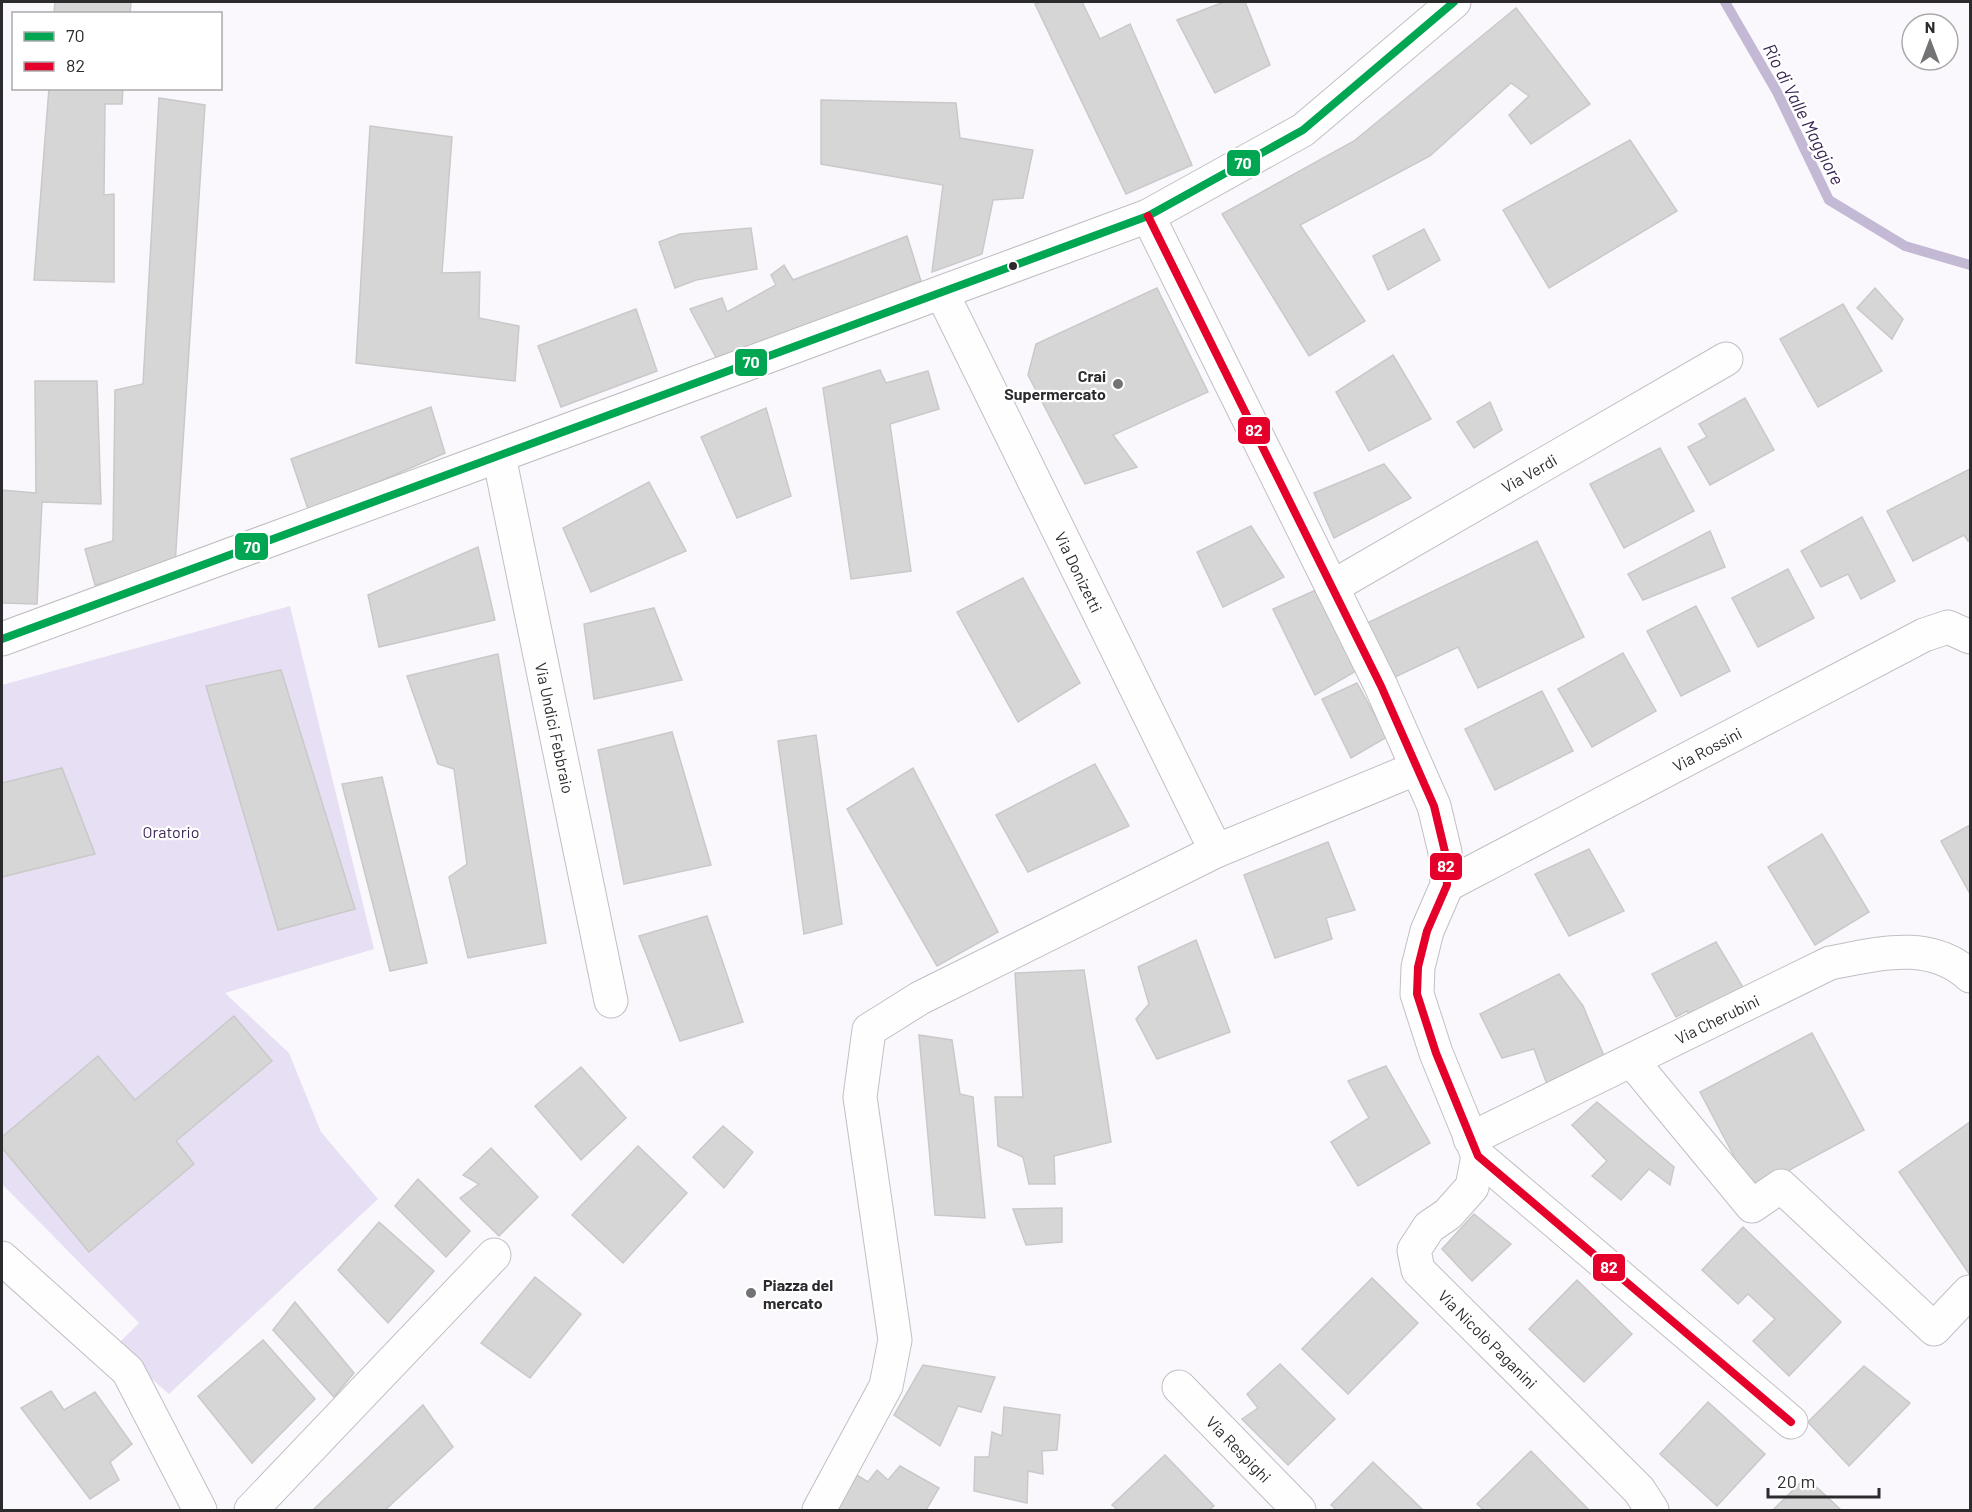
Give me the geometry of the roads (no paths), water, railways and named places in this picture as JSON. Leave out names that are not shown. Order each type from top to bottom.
[{"type":"street","points":[[2,639],[1148,216],[1303,130],[1454,2]]},
{"type":"street","points":[[1148,216],[1380,686],[1434,806],[1445,852],[1447,885],[1427,931],[1418,966],[1416,994],[1436,1053],[1474,1148],[1791,1422]]},
{"type":"street","name":"Via Donizetti","points":[[942,293],[1216,851]]},
{"type":"street","name":"Via Verdi","points":[[1332,587],[1726,359]]},
{"type":"street","name":"Via Undici Febbraio","points":[[499,456],[611,1001]]},
{"type":"street","name":"Via Rossini","points":[[1447,885],[1924,635],[1948,627],[1971,637]]},
{"type":"street","points":[[819,1510],[886,1386],[895,1340],[860,1097],[869,1030],[920,998],[1216,851],[1417,768]]},
{"type":"street","name":"Via Cherubini","points":[[1474,1148],[1632,1061],[1830,963],[1888,952],[1933,954],[1971,976]]},
{"type":"street","points":[[1632,1061],[1752,1206],[1781,1186],[1934,1329],[1968,1292]]},
{"type":"street","name":"Via Nicolò Paganini","points":[[1474,1148],[1472,1187],[1448,1214],[1429,1227],[1414,1250],[1418,1270],[1639,1490],[1652,1510]]},
{"type":"street","points":[[251,1510],[494,1255]]},
{"type":"street","points":[[2,1258],[128,1371],[200,1510]]},
{"type":"street","name":"Via Respighi","points":[[1179,1387],[1299,1510]]},
{"type":"waterway","name":"Rio di Valle Maggiore","points":[[1725,2],[1777,92],[1829,200],[1905,246],[1970,265]]},
{"type":"place","name":"Crai Supermercato","points":[[1118,384]]},
{"type":"place","name":"Piazza del mercato","points":[[751,1293]]},
{"type":"park label","name":"Oratorio","points":[[171,831]]}]
